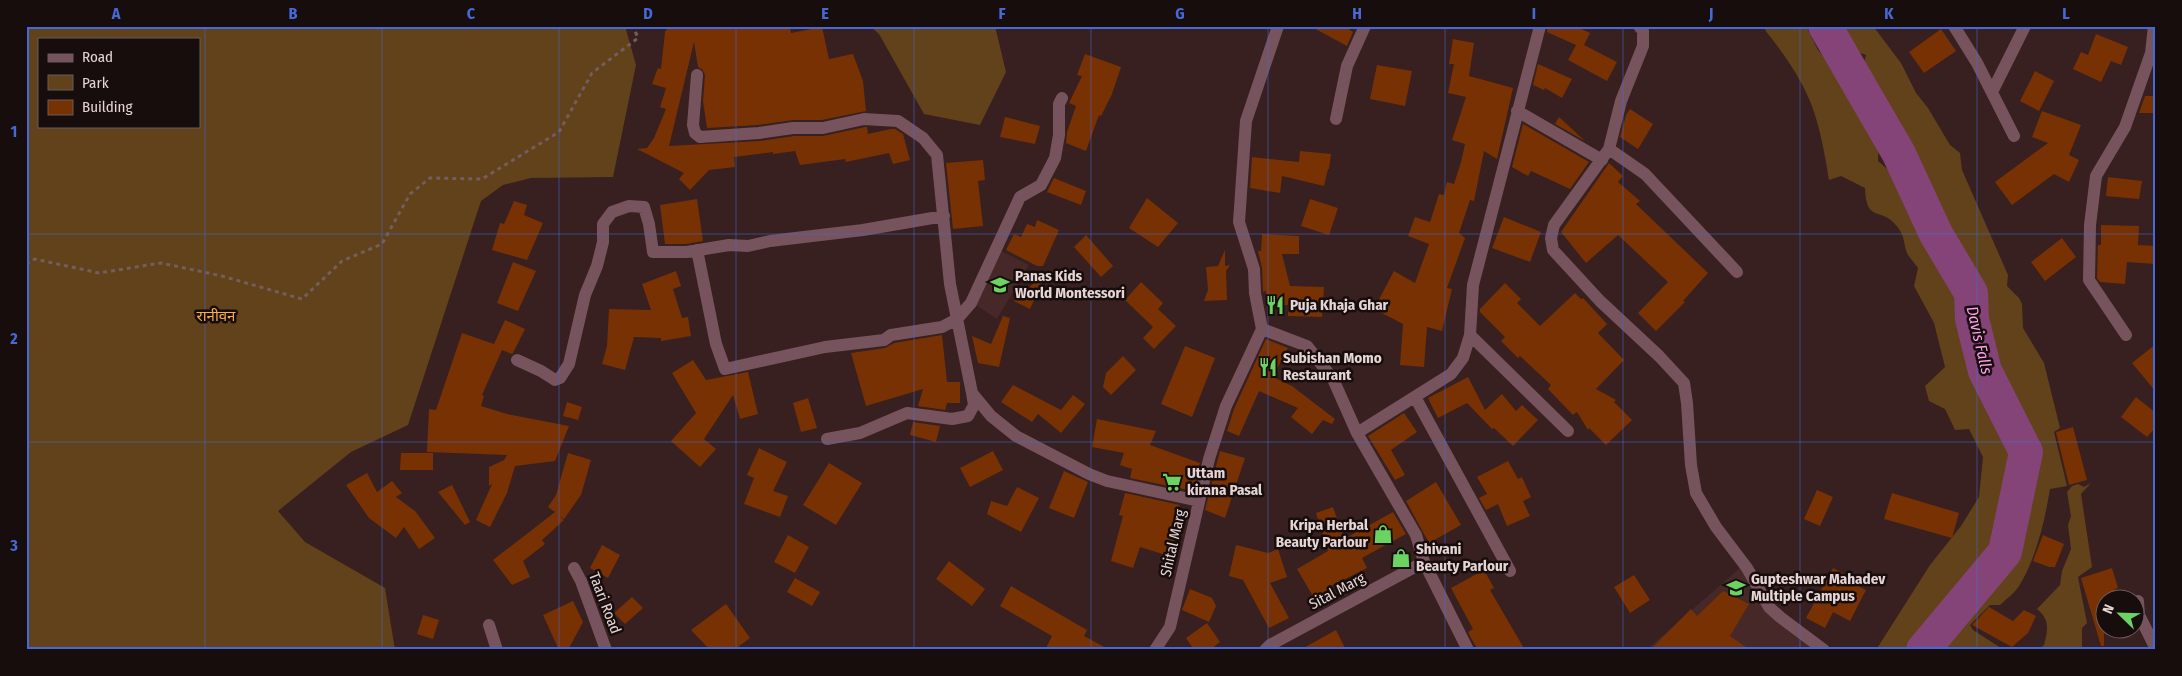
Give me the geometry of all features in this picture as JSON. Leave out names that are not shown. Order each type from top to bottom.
[{"type":"street","points":[[1278,26],[1246,121],[1239,222],[1254,269],[1255,293],[1262,329],[1306,346],[1333,378],[1357,433],[1416,535],[1424,562],[1468,650]]},
{"type":"street","points":[[1336,119],[1348,66],[1365,26]]},
{"type":"street","points":[[1357,433],[1451,374],[1463,358],[1470,335],[1473,285],[1540,26]]},
{"type":"street","points":[[1639,26],[1643,31],[1643,46],[1621,101],[1605,154],[1554,226],[1551,238],[1553,250],[1600,301],[1659,356],[1684,383],[1691,465],[1696,493],[1716,527],[1747,568],[1769,607],[1824,650]]},
{"type":"street","points":[[1954,26],[1992,92],[2014,136]]},
{"type":"street","points":[[1992,92],[2025,26]]},
{"type":"street","points":[[2126,335],[2089,280],[2090,225],[2096,176],[2125,127],[2153,53],[2154,26]]},
{"type":"street","points":[[697,75],[693,124],[695,134],[700,137],[759,133],[793,128],[822,128],[864,120],[898,121],[924,138],[937,155],[950,284],[974,405],[968,416],[952,419],[908,413],[860,433],[827,439]]},
{"type":"street","points":[[697,250],[716,344],[725,369],[825,347],[884,340],[891,335],[942,326],[957,319],[971,303],[1020,197],[1041,185],[1055,158],[1059,135],[1059,104],[1062,98]]},
{"type":"street","points":[[1517,111],[1645,174],[1737,272]]},
{"type":"street","points":[[518,360],[555,380],[560,378],[569,364],[585,295],[597,266],[603,242],[603,224],[612,212],[629,206],[644,207],[649,224],[653,252],[748,246],[770,240],[863,230],[944,216]]},
{"type":"street","name":"Shital Marg","points":[[1155,650],[1170,627],[1209,459],[1226,406],[1262,329]]},
{"type":"street","points":[[1470,335],[1568,431]]},
{"type":"street","points":[[972,393],[991,416],[1016,436],[1089,474],[1107,481],[1199,501]]},
{"type":"street","points":[[1415,397],[1510,571]]},
{"type":"street","name":"Sital Marg","points":[[1266,650],[1270,645],[1424,562]]},
{"type":"street","name":"Taari Road","points":[[574,568],[581,581],[606,650]]},
{"type":"street","points":[[489,625],[497,650]]},
{"type":"street","points":[[2144,625],[2156,649]]},
{"type":"path","points":[[26,264],[35,259],[99,273],[161,262],[222,276],[302,299],[342,261],[382,244],[410,194],[430,178],[482,179],[559,132],[592,73],[638,38],[633,26]]},
{"type":"shaded area","name":"Panas Kids World Montessori","points":[[998,249],[1029,265],[997,319],[974,304]]},
{"type":"shaded area","name":"Gupteshwar Mahadev Multiple Campus","points":[[1742,566],[1767,611],[1819,650],[1646,650]]},
{"type":"green space","name":"रानीवन","points":[[26,26],[625,26],[636,65],[613,177],[531,178],[503,185],[481,201],[408,425],[351,452],[278,511],[305,542],[385,588],[395,650],[26,650]]},
{"type":"green space","points":[[870,26],[995,26],[1006,72],[980,125],[924,114],[879,34]]},
{"type":"green space","points":[[1767,26],[1806,26],[1818,50],[1871,111],[1879,141],[1878,161],[1914,192],[1922,211],[1931,243],[1968,296],[1963,336],[1971,365],[1992,402],[2009,445],[2005,505],[2006,527],[1988,564],[1919,639],[1912,650],[1876,650],[1930,565],[1961,526],[1979,497],[1983,457],[1969,429],[1955,430],[1945,409],[1929,401],[1925,386],[1945,367],[1934,323],[1914,286],[1918,268],[1908,255],[1901,232],[1889,219],[1871,210],[1866,199],[1865,188],[1841,176],[1829,180],[1821,135],[1809,98],[1792,68],[1765,30]]},
{"type":"green space","points":[[1833,26],[1873,26],[1901,63],[1916,93],[1928,108],[1950,145],[1960,153],[1962,170],[2008,275],[2007,286],[2019,298],[2022,304],[2023,328],[2044,363],[2060,428],[2054,432],[2067,486],[2050,489],[2035,552],[2017,589],[2000,605],[1990,605],[1970,625],[1973,630],[2004,650],[1926,650],[1973,594],[1990,588],[1997,571],[2009,554],[2024,516],[2022,488],[2032,472],[2032,442],[1992,376],[1987,346],[1987,315],[1977,317],[1974,298],[1965,276],[1961,247],[1953,241],[1948,228],[1931,204],[1926,184],[1903,147],[1895,122],[1861,74],[1866,55],[1839,45]]},
{"type":"green space","points":[[2091,483],[2081,494],[2092,567],[2078,577],[2087,623],[2082,628],[2082,647],[2084,650],[2038,650],[2044,645],[2047,626],[2044,617],[2037,609],[2060,585],[2062,571],[2071,549],[2068,525],[2071,516],[2067,492],[2072,486],[2078,484],[2084,487]]},
{"type":"building","points":[[669,26],[790,26],[791,33],[822,27],[829,59],[853,54],[863,81],[866,111],[822,120],[793,120],[758,125],[707,128],[703,101],[705,75],[702,69],[698,67],[694,42],[669,146],[760,141],[794,136],[823,136],[867,127],[868,134],[895,129],[903,134],[910,160],[893,164],[889,153],[846,162],[845,159],[800,165],[795,151],[734,157],[735,167],[709,170],[690,190],[679,179],[684,173],[637,149],[647,148],[654,138],[666,109],[660,107],[666,88],[652,84],[658,68],[661,69],[665,32]]},
{"type":"building","points":[[1310,26],[1344,26],[1353,32],[1347,46]]},
{"type":"building","points":[[1548,26],[1575,26],[1590,33],[1584,45],[1617,62],[1607,81],[1568,60],[1576,45],[1547,32]]},
{"type":"building","points":[[1941,29],[1956,51],[1924,73],[1909,52]]},
{"type":"building","points":[[2096,34],[2128,47],[2121,65],[2111,61],[2101,82],[2073,69],[2081,52],[2088,55]]},
{"type":"building","points":[[1453,39],[1474,43],[1469,76],[1513,88],[1497,159],[1484,151],[1474,201],[1470,200],[1459,233],[1465,238],[1447,288],[1452,289],[1442,331],[1427,327],[1424,367],[1400,365],[1403,324],[1374,309],[1394,271],[1415,283],[1429,244],[1408,236],[1415,217],[1430,222],[1439,194],[1444,195],[1447,182],[1454,184],[1461,162],[1465,144],[1452,140],[1466,97],[1448,93],[1454,64],[1449,64]]},
{"type":"building","points":[[1085,54],[1121,67],[1112,94],[1101,116],[1099,115],[1086,151],[1066,143],[1067,132],[1076,106],[1069,103],[1082,76],[1077,75]]},
{"type":"building","points":[[1538,64],[1572,79],[1562,98],[1545,88],[1544,90],[1533,85]]},
{"type":"building","points":[[1377,65],[1412,71],[1405,106],[1370,99]]},
{"type":"building","points":[[2035,71],[2054,81],[2039,111],[2020,101]]},
{"type":"building","points":[[2145,96],[2156,96],[2156,113],[2139,113]]},
{"type":"building","points":[[1630,109],[1653,124],[1638,149],[1620,137],[1626,115]]},
{"type":"building","points":[[2042,111],[2081,125],[2069,155],[2079,160],[2069,182],[2054,174],[2012,205],[1995,182],[2048,143],[2032,137]]},
{"type":"building","points":[[1005,117],[1040,126],[1035,144],[1000,137]]},
{"type":"building","points":[[1559,117],[1585,141],[1555,124]]},
{"type":"building","points":[[1523,124],[1589,162],[1570,189],[1531,171],[1528,176],[1512,167]]},
{"type":"building","points":[[1300,151],[1331,154],[1324,186],[1282,176],[1280,193],[1250,188],[1252,157],[1299,162]]},
{"type":"building","points":[[983,160],[985,180],[978,181],[983,226],[953,229],[946,163]]},
{"type":"building","points":[[1609,163],[1623,176],[1618,182],[1640,201],[1636,204],[1708,273],[1683,301],[1685,302],[1656,331],[1638,313],[1668,282],[1618,235],[1586,263],[1561,232]]},
{"type":"building","points":[[2108,177],[2142,181],[2139,199],[2106,196]]},
{"type":"building","points":[[1054,178],[1086,191],[1081,205],[1047,192]]},
{"type":"building","points":[[1147,198],[1178,223],[1158,247],[1129,228]]},
{"type":"building","points":[[697,199],[703,241],[686,244],[665,244],[660,205]]},
{"type":"building","points":[[1310,199],[1338,208],[1329,235],[1301,226]]},
{"type":"building","points":[[514,201],[527,205],[524,215],[543,223],[527,260],[492,250],[500,223],[504,224]]},
{"type":"building","points":[[1504,217],[1541,232],[1530,262],[1492,248]]},
{"type":"building","points":[[1037,220],[1059,230],[1043,266],[1037,266],[1006,250],[1014,234],[1021,237],[1027,224],[1035,227]]},
{"type":"building","points":[[2101,225],[2139,226],[2138,245],[2156,246],[2156,264],[2127,262],[2125,284],[2100,282],[2097,278],[2098,245],[2101,245]]},
{"type":"building","points":[[1262,234],[1299,236],[1299,254],[1282,254],[1290,286],[1324,287],[1322,317],[1288,316],[1288,305],[1267,306],[1266,291],[1263,292],[1262,268],[1258,251],[1261,251]]},
{"type":"building","points":[[1086,235],[1113,266],[1101,277],[1074,247]]},
{"type":"building","points":[[2062,238],[2076,257],[2045,281],[2031,262]]},
{"type":"building","points":[[1225,250],[1225,266],[1230,265],[1226,271],[1227,300],[1204,301],[1208,290],[1206,267],[1218,266]]},
{"type":"building","points":[[513,262],[536,271],[518,311],[497,303]]},
{"type":"building","points":[[676,271],[681,286],[673,289],[682,318],[688,317],[691,336],[661,341],[661,338],[634,337],[625,370],[602,364],[607,346],[609,309],[651,310],[642,284]]},
{"type":"building","points":[[1047,271],[1030,309],[1014,301]]},
{"type":"building","points":[[1141,282],[1163,303],[1158,309],[1176,326],[1154,349],[1143,338],[1153,327],[1125,300]]},
{"type":"building","points":[[1505,283],[1521,299],[1517,303],[1540,326],[1575,293],[1581,299],[1583,298],[1607,324],[1598,333],[1624,360],[1596,389],[1616,400],[1614,402],[1632,420],[1606,445],[1589,428],[1588,430],[1577,412],[1573,415],[1548,389],[1551,385],[1520,356],[1518,358],[1501,341],[1505,337],[1480,312],[1480,309]]},
{"type":"building","points":[[1003,316],[1010,318],[999,367],[978,363],[972,336],[991,344]]},
{"type":"building","points":[[505,320],[525,329],[512,354],[502,350],[482,395],[484,396],[481,406],[507,414],[569,426],[555,461],[515,466],[507,493],[490,527],[476,520],[492,484],[489,486],[489,467],[504,460],[507,455],[427,452],[429,409],[436,410],[462,333],[494,344]]},
{"type":"building","points":[[942,335],[947,382],[960,382],[960,403],[947,403],[945,410],[918,406],[923,389],[866,406],[851,353],[885,348],[894,343]]},
{"type":"building","points":[[1266,339],[1288,348],[1273,377],[1292,386],[1335,419],[1332,424],[1323,420],[1312,434],[1291,417],[1298,408],[1259,391],[1239,436],[1227,431],[1234,409]]},
{"type":"building","points":[[2156,344],[2156,392],[2132,363]]},
{"type":"building","points":[[1185,346],[1215,358],[1192,417],[1161,404]]},
{"type":"building","points":[[1123,356],[1136,370],[1111,395],[1103,387],[1106,373]]},
{"type":"building","points":[[693,360],[706,380],[748,372],[758,414],[740,419],[733,395],[704,439],[716,449],[700,467],[671,441],[696,413],[672,373]]},
{"type":"building","points":[[1468,377],[1485,410],[1502,394],[1516,411],[1522,405],[1538,420],[1513,446],[1494,428],[1492,429],[1467,403],[1438,418],[1428,398]]},
{"type":"building","points":[[1013,385],[1061,410],[1073,395],[1085,404],[1061,433],[1038,414],[1032,422],[1001,402]]},
{"type":"building","points":[[2136,397],[2156,413],[2156,427],[2147,437],[2121,417]]},
{"type":"building","points":[[808,398],[817,428],[801,432],[793,403]]},
{"type":"building","points":[[567,402],[582,407],[578,420],[563,416]]},
{"type":"building","points":[[1404,413],[1417,432],[1391,450],[1405,475],[1395,480],[1368,436]]},
{"type":"building","points":[[1097,419],[1156,431],[1150,445],[1200,463],[1193,491],[1130,478],[1132,469],[1120,465],[1124,453],[1092,447]]},
{"type":"building","points":[[913,422],[940,426],[936,442],[910,435]]},
{"type":"building","points":[[2073,427],[2087,480],[2069,485],[2056,432]]},
{"type":"building","points":[[759,448],[787,462],[773,491],[788,496],[780,517],[744,504],[754,478],[747,475]]},
{"type":"building","points":[[993,451],[1003,470],[970,487],[960,468]]},
{"type":"building","points":[[1220,451],[1245,458],[1225,518],[1205,510]]},
{"type":"building","points":[[401,453],[433,453],[433,470],[400,470]]},
{"type":"building","points":[[568,453],[591,460],[581,495],[564,519],[560,516],[564,520],[542,540],[545,544],[523,561],[530,577],[512,585],[493,560],[555,512],[548,507],[556,495]]},
{"type":"building","points":[[1508,461],[1518,479],[1522,477],[1531,497],[1523,501],[1530,516],[1507,526],[1498,504],[1486,510],[1479,498],[1487,494],[1477,477]]},
{"type":"building","points":[[829,463],[862,483],[836,525],[803,505]]},
{"type":"building","points":[[1064,471],[1088,482],[1074,518],[1049,508]]},
{"type":"building","points":[[367,473],[377,492],[392,481],[402,493],[396,497],[415,511],[435,538],[419,549],[404,527],[396,538],[369,518],[346,485]]},
{"type":"building","points":[[1436,482],[1461,525],[1429,543],[1406,501]]},
{"type":"building","points":[[452,485],[470,522],[465,525],[438,492]]},
{"type":"building","points":[[1017,487],[1039,498],[1021,532],[987,514],[991,501],[1007,506]]},
{"type":"building","points":[[1817,490],[1833,497],[1820,526],[1804,519]]},
{"type":"building","points":[[1125,493],[1180,505],[1172,533],[1176,534],[1169,556],[1140,547],[1133,568],[1111,561],[1123,516],[1119,515]]},
{"type":"building","points":[[1892,493],[1959,513],[1952,538],[1884,519]]},
{"type":"building","points":[[1333,507],[1344,539],[1393,512],[1406,534],[1362,558],[1367,568],[1329,587],[1330,589],[1314,598],[1297,569],[1328,551],[1316,513]]},
{"type":"building","points":[[788,535],[809,547],[795,573],[774,562]]},
{"type":"building","points":[[2043,535],[2064,544],[2055,567],[2049,567],[2033,561]]},
{"type":"building","points":[[602,545],[620,555],[608,578],[590,568]]},
{"type":"building","points":[[1236,545],[1268,553],[1278,549],[1287,577],[1270,583],[1289,618],[1269,628],[1243,580],[1229,576]]},
{"type":"building","points":[[949,561],[985,589],[972,606],[936,579]]},
{"type":"building","points":[[1833,568],[1851,577],[1849,581],[1866,590],[1850,621],[1833,612],[1825,628],[1806,618]]},
{"type":"building","points":[[2112,568],[2118,588],[2094,588],[2094,622],[2081,578]]},
{"type":"building","points":[[1484,570],[1494,588],[1490,590],[1525,650],[1478,650],[1471,638],[1468,632],[1473,629],[1451,588]]},
{"type":"building","points":[[1634,575],[1650,600],[1630,613],[1614,587]]},
{"type":"building","points":[[795,578],[820,592],[812,606],[787,592]]},
{"type":"building","points":[[1011,586],[1087,630],[1084,636],[1110,650],[1045,650],[1052,636],[1000,606]]},
{"type":"building","points":[[1190,589],[1212,598],[1216,606],[1209,622],[1182,610]]},
{"type":"building","points":[[1723,591],[1749,604],[1730,636],[1750,650],[1650,650],[1691,609],[1697,616]]},
{"type":"building","points":[[632,597],[643,608],[625,624],[614,613]]},
{"type":"building","points":[[573,601],[583,622],[568,650],[559,650],[543,615]]},
{"type":"building","points":[[726,604],[750,638],[734,650],[710,650],[691,630]]},
{"type":"building","points":[[1989,607],[2013,621],[2024,610],[2036,616],[2028,633],[2012,647],[1972,625]]},
{"type":"building","points":[[423,615],[439,620],[433,639],[417,634]]},
{"type":"building","points":[[1207,623],[1220,642],[1210,650],[1194,650],[1186,638]]},
{"type":"building","points":[[1336,630],[1346,650],[1300,650]]},
{"type":"building","points":[[2099,638],[2104,638],[2104,646],[2101,646]]},
{"type":"waterway","name":"Davis Falls","points":[[1825,26],[1899,154],[1936,234],[1971,293],[1972,319],[1985,371],[2026,452],[2005,552],[1923,650]]},
{"type":"place","name":"Panas Kids World Montessori","points":[[1000,285]]},
{"type":"place","name":"Puja Khaja Ghar","points":[[1275,305]]},
{"type":"place","name":"Subishan Momo Restaurant","points":[[1268,367]]},
{"type":"place","name":"Uttam kirana Pasal","points":[[1172,482]]},
{"type":"place","name":"Kripa Herbal Beauty Parlour","points":[[1383,534]]},
{"type":"place","name":"Shivani Beauty Parlour","points":[[1401,558]]},
{"type":"place","name":"Gupteshwar Mahadev Multiple Campus","points":[[1736,588]]}]
